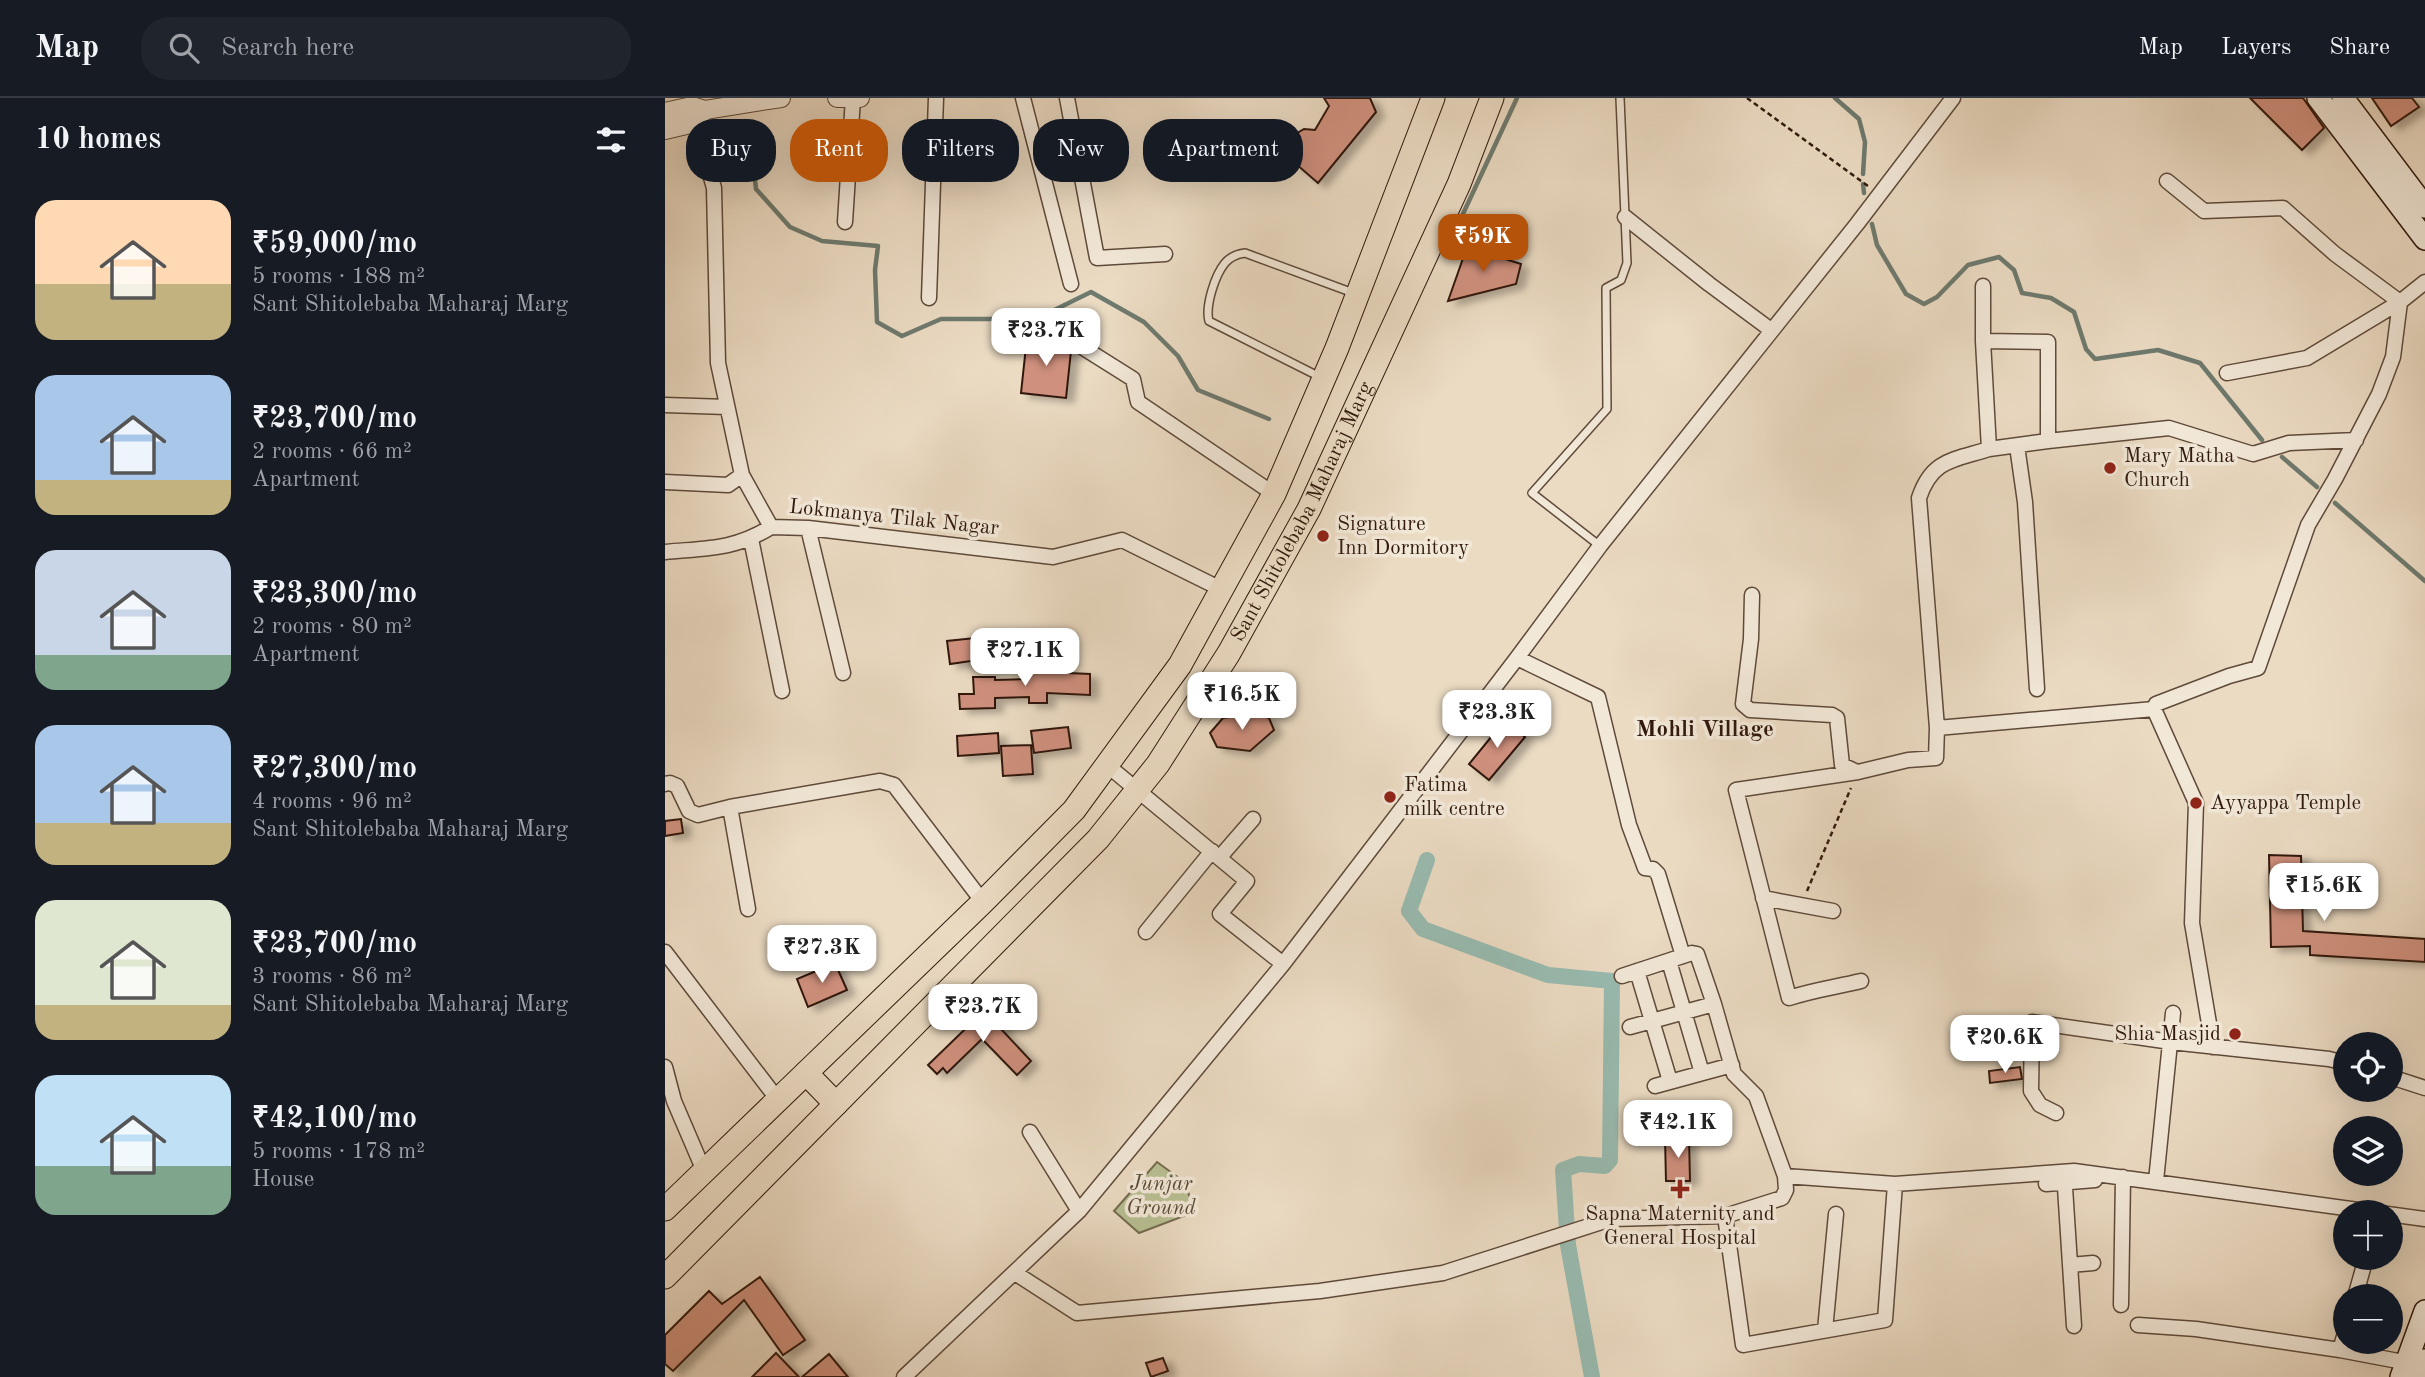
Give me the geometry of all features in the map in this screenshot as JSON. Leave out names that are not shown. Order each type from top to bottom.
[{"type":"main road","name":"Sant Shitolebaba Maharaj Marg","points":[[665,1209],[983,902],[1074,810],[1180,665],[1274,494],[1323,379],[1433,98]]},
{"type":"main road","name":"Sant Shitolebaba Maharaj Marg","points":[[665,1277],[1098,839],[1158,764],[1229,653],[1309,509],[1459,184],[1492,98]]},
{"type":"main road","points":[[2332,101],[2425,207]]},
{"type":"main road","points":[[2332,101],[2425,239]]},
{"type":"main road","points":[[1294,447],[1331,461]]},
{"type":"main road","points":[[806,1073],[835,1104]]},
{"type":"main road","points":[[2416,1369],[2425,1311]]},
{"type":"street","points":[[665,112],[697,113],[781,98]]},
{"type":"street","points":[[845,222],[851,98]]},
{"type":"street","points":[[929,298],[936,98]]},
{"type":"street","points":[[1023,98],[1071,284]]},
{"type":"street","points":[[1067,98],[1097,258],[1165,254]]},
{"type":"street","points":[[904,1377],[1079,1211],[1283,964],[1517,658],[1599,546],[1857,224],[1953,98]]},
{"type":"street","points":[[665,130],[697,113]]},
{"type":"street","name":"Lokmanya Tilak Nagar","points":[[697,113],[714,188],[718,363],[742,475],[771,527],[807,528],[1053,557],[1122,540],[1223,590]]},
{"type":"street","points":[[2167,181],[2204,211],[2283,208],[2335,254],[2400,302]]},
{"type":"street","points":[[1625,217],[1771,330]]},
{"type":"street","points":[[2227,373],[2307,358],[2400,302],[2425,282]]},
{"type":"street","points":[[1983,286],[1989,449]]},
{"type":"street","points":[[2154,709],[2156,704],[2178,694],[2258,668],[2308,525],[2379,394],[2393,357],[2400,302]]},
{"type":"street","points":[[1063,335],[1133,379],[1138,402],[1274,494]]},
{"type":"street","points":[[1983,341],[2047,342],[2048,442]]},
{"type":"street","points":[[665,405],[727,407]]},
{"type":"street","points":[[1861,981],[1815,989],[1789,998],[1735,790],[1858,772],[1907,760],[1935,758],[1937,728],[1919,498],[1926,478],[1945,463],[1989,449],[2169,428],[2253,454],[2289,443],[2355,440]]},
{"type":"street","points":[[2018,446],[2025,502],[2037,690]]},
{"type":"street","points":[[665,482],[728,485],[742,475]]},
{"type":"street","points":[[665,552],[724,547],[751,539],[771,527]]},
{"type":"street","points":[[807,528],[843,673]]},
{"type":"street","points":[[751,539],[782,691]]},
{"type":"street","points":[[1752,595],[1751,639],[1743,704],[1750,710],[1832,715],[1837,718],[1842,765],[1858,772]]},
{"type":"street","points":[[1517,658],[1598,697],[1629,825],[1641,862],[1645,868],[1658,873],[1676,958],[1683,1012],[1702,1073]]},
{"type":"street","points":[[1937,728],[2154,709]]},
{"type":"street","points":[[2154,709],[2196,803],[2192,923],[2213,1047]]},
{"type":"street","points":[[1107,765],[1248,881],[1220,914],[1283,964]]},
{"type":"street","points":[[665,784],[677,786],[689,811],[698,815],[880,781],[894,785],[983,902]]},
{"type":"street","points":[[730,807],[748,909]]},
{"type":"street","points":[[1146,932],[1216,854],[1253,819]]},
{"type":"street","points":[[1763,898],[1833,911]]},
{"type":"street","points":[[665,952],[778,1100]]},
{"type":"street","points":[[1015,1273],[1077,1313],[1320,1291],[1443,1273],[1611,1219],[1725,1216],[1782,1198],[1786,1190],[1785,1176],[1756,1096],[1734,1073],[1697,954],[1622,976]]},
{"type":"street","points":[[1637,971],[1670,1081]]},
{"type":"street","points":[[1630,1027],[1714,1004]]},
{"type":"street","points":[[2155,1181],[2173,1013]]},
{"type":"street","points":[[2056,1113],[2040,1105],[2031,1091],[2032,1022],[2171,1042],[2333,1060]]},
{"type":"street","points":[[1655,1086],[1732,1065]]},
{"type":"street","points":[[665,1067],[674,1101],[704,1171]]},
{"type":"street","points":[[2403,1081],[2425,1088]]},
{"type":"street","points":[[1030,1132],[1079,1211]]},
{"type":"street","points":[[1785,1176],[1895,1184],[2123,1177],[2333,1206]]},
{"type":"street","points":[[2064,1177],[2074,1326]]},
{"type":"street","points":[[2046,1184],[2064,1177],[2096,1180]]},
{"type":"street","points":[[2121,1305],[2123,1177]]},
{"type":"street","points":[[1725,1216],[1743,1345],[1885,1320],[1895,1184]]},
{"type":"street","points":[[1825,1330],[1836,1214]]},
{"type":"street","points":[[2403,1216],[2425,1219]]},
{"type":"street","points":[[2070,1265],[2093,1263]]},
{"type":"street","points":[[2138,1325],[2196,1329],[2333,1349]]},
{"type":"street","points":[[2356,1354],[2416,1369]]},
{"type":"lane","points":[[1599,546],[1532,493],[1607,409],[1606,288],[1621,279],[1627,263],[1621,98]]},
{"type":"lane","points":[[1323,379],[1209,321],[1207,302],[1225,263],[1235,255],[1245,253],[1357,294]]},
{"type":"path","points":[[1747,98],[1879,194]]},
{"type":"path","points":[[1801,905],[1858,772]]},
{"type":"green space","name":"Junjar Ground","points":[[1157,1162],[1186,1183],[1191,1203],[1184,1216],[1139,1233],[1114,1211]]},
{"type":"building","points":[[1324,98],[1370,98],[1376,112],[1318,183],[1303,170],[1303,130],[1315,130],[1329,106]]},
{"type":"building","points":[[2250,98],[2303,98],[2324,128],[2302,150]]},
{"type":"building","points":[[2372,98],[2412,98],[2419,107],[2391,126]]},
{"type":"building","points":[[1467,247],[1521,264],[1516,284],[1448,301]]},
{"type":"building","points":[[1027,337],[1055,340],[1071,351],[1066,398],[1021,393]]},
{"type":"building","points":[[975,638],[978,660],[950,664],[947,641]]},
{"type":"building","points":[[1046,669],[1046,672],[1090,674],[1090,695],[1047,693],[1047,703],[1029,703],[1029,697],[995,698],[995,708],[960,709],[959,694],[974,694],[973,677],[995,677],[995,680],[1028,679],[1027,670]]},
{"type":"building","points":[[1257,713],[1269,718],[1274,730],[1250,751],[1217,747],[1210,733],[1223,718]]},
{"type":"building","points":[[1505,720],[1525,737],[1489,780],[1469,764]]},
{"type":"building","points":[[1068,727],[1071,748],[1034,753],[1031,731]]},
{"type":"building","points":[[998,733],[999,753],[958,756],[957,736]]},
{"type":"building","points":[[1031,745],[1033,774],[1003,776],[1001,746]]},
{"type":"building","points":[[681,819],[683,833],[665,836],[665,821]]},
{"type":"building","points":[[2269,855],[2301,856],[2303,931],[2425,939],[2425,962],[2310,955],[2310,946],[2271,947]]},
{"type":"building","points":[[835,963],[847,990],[808,1007],[797,979]]},
{"type":"building","points":[[991,1004],[1008,1022],[1001,1029],[1031,1061],[1017,1075],[982,1039],[947,1073],[943,1068],[937,1074],[928,1065]]},
{"type":"building","points":[[2020,1067],[2022,1079],[1990,1083],[1989,1071]]},
{"type":"building","points":[[1665,1138],[1689,1138],[1690,1181],[1666,1181]]},
{"type":"building","points":[[760,1277],[805,1340],[783,1355],[744,1300],[673,1371],[665,1364],[665,1335],[709,1291],[722,1304]]},
{"type":"building","points":[[776,1353],[799,1377],[752,1377]]},
{"type":"building","points":[[829,1354],[848,1377],[802,1377]]},
{"type":"building","points":[[1163,1358],[1168,1371],[1151,1377],[1146,1363]]},
{"type":"waterway","points":[[1442,246],[1455,231],[1517,98]]},
{"type":"waterway","points":[[1835,98],[1859,119],[1865,142],[1863,174]]},
{"type":"waterway","points":[[755,182],[756,189],[790,227],[822,241],[878,246],[875,270],[877,322],[902,336],[941,319],[996,319],[1028,323],[1091,292],[1144,322],[1178,356],[1198,390],[1269,419]]},
{"type":"waterway","points":[[1863,184],[1864,193]]},
{"type":"waterway","points":[[1872,224],[1877,245],[1906,294],[1924,304],[1937,297],[1968,265],[1999,257],[2014,270],[2022,293],[2051,298],[2074,312],[2086,349],[2095,359],[2158,350],[2200,363],[2262,440]]},
{"type":"waterway","points":[[2282,457],[2317,487]]},
{"type":"waterway","points":[[2335,503],[2425,581]]},
{"type":"waterway","points":[[1427,860],[1409,911],[1423,929],[1548,975],[1612,981],[1610,1160],[1605,1166],[1579,1164],[1563,1170],[1568,1245],[1592,1377]]},
{"type":"place","name":"Mary Matha Church","points":[[2110,468]]},
{"type":"place","name":"Signature Inn Dormitory","points":[[1323,536]]},
{"type":"place","name":"Fatima milk centre","points":[[1390,797]]},
{"type":"place","name":"Ayyappa Temple","points":[[2196,803]]},
{"type":"place","name":"Shia Masjid","points":[[2235,1034]]},
{"type":"place","name":"Sapna Maternity and General Hospital","points":[[1680,1189]]},
{"type":"district","name":"Mohli Village","points":[[1705,729]]}]
